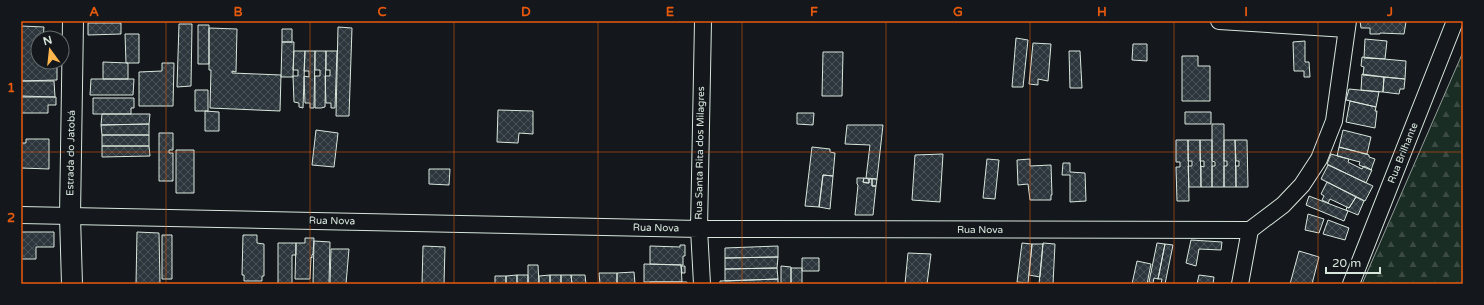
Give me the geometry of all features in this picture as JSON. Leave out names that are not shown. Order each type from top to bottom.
[{"type":"street","name":"Estrada do Jatobá","points":[[72,284],[70,216],[73,21]]},
{"type":"street","name":"Rua Santa Rita dos Milagres","points":[[702,284],[699,229],[703,21]]},
{"type":"street","points":[[1219,21],[1347,25],[1334,121],[1327,140],[1319,159],[1302,185],[1283,204],[1250,230],[1240,284]]},
{"type":"street","name":"Rua Brilhante","points":[[1351,284],[1455,21]]},
{"type":"street","name":"Rua Nova","points":[[21,215],[699,229],[1250,230]]},
{"type":"green space","points":[[1463,52],[1463,284],[1362,284]]},
{"type":"building","points":[[1360,21],[1406,22],[1404,34],[1370,34],[1370,28],[1361,28]]},
{"type":"building","points":[[88,23],[121,23],[121,34],[88,35]]},
{"type":"building","points":[[179,24],[192,24],[191,86],[177,87]]},
{"type":"building","points":[[198,25],[209,25],[209,64],[198,64]]},
{"type":"building","points":[[21,26],[44,27],[44,30],[30,30],[30,70],[57,70],[57,80],[21,81]]},
{"type":"building","points":[[338,27],[352,28],[349,116],[336,116]]},
{"type":"building","points":[[209,28],[237,29],[236,72],[232,71],[232,73],[281,75],[280,111],[210,108],[211,70],[209,70]]},
{"type":"building","points":[[282,29],[292,29],[292,42],[282,42]]},
{"type":"building","points":[[125,34],[139,34],[139,63],[126,63]]},
{"type":"building","points":[[1016,38],[1028,40],[1023,87],[1012,87]]},
{"type":"building","points":[[1365,39],[1387,41],[1385,59],[1364,58]]},
{"type":"building","points":[[1305,41],[1305,62],[1309,62],[1310,77],[1304,77],[1304,71],[1294,71],[1293,42]]},
{"type":"building","points":[[282,42],[294,42],[293,77],[281,77]]},
{"type":"building","points":[[1033,43],[1051,44],[1048,81],[1038,79],[1038,85],[1029,84]]},
{"type":"building","points":[[1133,44],[1147,44],[1147,61],[1132,60]]},
{"type":"building","points":[[294,51],[305,51],[303,108],[299,107],[299,103],[294,102],[293,76],[298,76],[298,70],[293,70]]},
{"type":"building","points":[[305,51],[315,51],[314,108],[310,108],[310,103],[305,103],[304,76],[309,77],[309,71],[304,71]]},
{"type":"building","points":[[315,51],[326,51],[325,107],[321,108],[315,108],[315,76],[320,76],[320,70],[315,70]]},
{"type":"building","points":[[326,51],[337,51],[335,108],[331,108],[331,103],[326,103],[325,76],[330,76],[330,70],[326,70]]},
{"type":"building","points":[[1069,51],[1080,51],[1082,88],[1070,88]]},
{"type":"building","points":[[823,52],[843,52],[842,96],[822,96]]},
{"type":"building","points":[[1182,56],[1198,56],[1198,66],[1210,66],[1210,101],[1182,101]]},
{"type":"building","points":[[1362,57],[1406,61],[1405,79],[1363,75],[1364,67],[1361,66]]},
{"type":"building","points":[[103,62],[128,63],[128,79],[103,79]]},
{"type":"building","points":[[162,63],[174,63],[173,106],[139,106],[139,72],[162,71]]},
{"type":"building","points":[[1362,74],[1384,77],[1383,92],[1361,90]]},
{"type":"building","points":[[1384,77],[1405,79],[1404,89],[1400,89],[1399,94],[1383,92]]},
{"type":"building","points":[[91,79],[134,79],[133,95],[90,95]]},
{"type":"building","points":[[21,81],[54,81],[55,97],[21,96]]},
{"type":"building","points":[[1349,89],[1379,92],[1376,107],[1346,100]]},
{"type":"building","points":[[195,90],[208,90],[208,111],[195,111]]},
{"type":"building","points":[[21,97],[56,97],[56,105],[48,105],[48,113],[21,113]]},
{"type":"building","points":[[93,98],[134,98],[134,108],[131,108],[131,114],[93,114]]},
{"type":"building","points":[[1350,101],[1376,107],[1375,128],[1346,122]]},
{"type":"building","points":[[498,110],[533,111],[533,134],[519,133],[518,143],[497,142]]},
{"type":"building","points":[[205,111],[219,112],[219,131],[205,131]]},
{"type":"building","points":[[1185,112],[1211,112],[1211,124],[1185,124]]},
{"type":"building","points":[[797,113],[814,113],[813,125],[797,124]]},
{"type":"building","points":[[102,114],[150,114],[149,124],[101,125]]},
{"type":"building","points":[[149,124],[149,135],[102,135],[101,125]]},
{"type":"building","points":[[1212,124],[1224,124],[1224,187],[1212,187],[1212,166],[1215,166],[1215,162],[1212,161]]},
{"type":"building","points":[[847,125],[883,125],[877,179],[866,178],[870,145],[845,144]]},
{"type":"building","points":[[316,130],[338,133],[334,167],[312,165]]},
{"type":"building","points":[[1343,130],[1371,137],[1367,154],[1339,147]]},
{"type":"building","points":[[159,133],[173,133],[173,150],[169,150],[169,153],[173,153],[173,181],[159,181]]},
{"type":"building","points":[[102,135],[149,135],[149,146],[102,146]]},
{"type":"building","points":[[26,139],[49,139],[49,169],[21,168],[21,143],[26,143]]},
{"type":"building","points":[[1176,140],[1188,140],[1189,201],[1177,201],[1176,167],[1180,167],[1180,162],[1176,162]]},
{"type":"building","points":[[1188,140],[1200,140],[1201,187],[1189,187],[1188,166],[1192,166],[1192,161],[1188,161]]},
{"type":"building","points":[[1200,140],[1212,140],[1212,187],[1201,187],[1201,166],[1204,167],[1204,161],[1200,161]]},
{"type":"building","points":[[1224,140],[1235,140],[1236,187],[1224,187],[1224,166],[1227,166],[1227,161],[1224,161]]},
{"type":"building","points":[[1235,140],[1247,140],[1248,187],[1236,187],[1236,166],[1239,166],[1239,161],[1236,161]]},
{"type":"building","points":[[102,146],[149,146],[150,156],[102,157]]},
{"type":"building","points":[[812,147],[830,149],[830,152],[835,153],[833,176],[823,175],[819,207],[805,206]]},
{"type":"building","points":[[1339,147],[1369,155],[1369,157],[1375,159],[1371,170],[1359,165],[1360,162],[1337,156]]},
{"type":"building","points":[[176,150],[194,150],[194,193],[176,193]]},
{"type":"building","points":[[943,154],[940,202],[912,200],[915,155]]},
{"type":"building","points":[[1331,154],[1349,159],[1348,162],[1362,169],[1364,166],[1372,170],[1366,183],[1327,164]]},
{"type":"building","points":[[987,159],[999,160],[995,199],[983,198]]},
{"type":"building","points":[[1030,159],[1030,166],[1051,165],[1051,200],[1030,200],[1028,184],[1018,185],[1017,160]]},
{"type":"building","points":[[1063,163],[1070,163],[1070,172],[1085,173],[1086,201],[1070,202],[1070,175],[1062,175]]},
{"type":"building","points":[[1328,165],[1373,186],[1365,201],[1321,179]]},
{"type":"building","points":[[429,169],[450,169],[449,185],[429,184]]},
{"type":"building","points":[[823,175],[833,176],[830,209],[819,207]]},
{"type":"building","points":[[857,178],[864,178],[863,182],[866,183],[869,183],[869,179],[872,179],[872,186],[876,186],[873,215],[855,215],[858,185]]},
{"type":"building","points":[[864,178],[869,179],[869,183],[863,182]]},
{"type":"building","points":[[872,179],[877,179],[876,186],[872,186]]},
{"type":"building","points":[[1327,182],[1356,197],[1349,208],[1330,199],[1328,203],[1322,200],[1324,196],[1321,194]]},
{"type":"building","points":[[1309,196],[1348,211],[1344,221],[1306,205]]},
{"type":"building","points":[[1356,197],[1364,201],[1358,215],[1346,210]]},
{"type":"building","points":[[1308,214],[1324,219],[1319,233],[1305,230]]},
{"type":"building","points":[[1328,220],[1349,228],[1345,240],[1323,234]]},
{"type":"building","points":[[21,232],[54,232],[54,247],[36,247],[36,259],[21,259]]},
{"type":"building","points":[[137,232],[159,233],[160,284],[136,284]]},
{"type":"building","points":[[162,235],[172,235],[172,279],[162,279]]},
{"type":"building","points":[[243,235],[257,235],[257,243],[264,244],[264,276],[262,276],[262,281],[244,281],[244,275],[242,275]]},
{"type":"building","points":[[305,238],[314,238],[310,279],[295,279],[296,243],[305,243]]},
{"type":"building","points":[[1191,240],[1222,242],[1221,250],[1199,249],[1196,266],[1186,263]]},
{"type":"building","points":[[314,241],[330,242],[329,284],[313,284]]},
{"type":"building","points":[[278,243],[296,243],[296,255],[292,255],[292,284],[278,284]]},
{"type":"building","points":[[1022,243],[1032,244],[1028,283],[1017,282]]},
{"type":"building","points":[[1043,243],[1055,244],[1053,284],[1039,284]]},
{"type":"building","points":[[1157,243],[1165,244],[1158,279],[1154,278],[1153,283],[1149,282]]},
{"type":"building","points":[[1032,244],[1043,244],[1040,277],[1029,275]]},
{"type":"building","points":[[1165,244],[1173,245],[1165,284],[1161,284],[1162,279],[1158,279]]},
{"type":"building","points":[[680,245],[685,245],[683,265],[650,264],[650,246],[680,247]]},
{"type":"building","points":[[423,246],[445,247],[444,284],[422,284]]},
{"type":"building","points":[[778,246],[778,257],[725,258],[725,248]]},
{"type":"building","points":[[331,249],[349,249],[346,284],[330,284]]},
{"type":"building","points":[[1299,251],[1319,257],[1312,284],[1290,284]]},
{"type":"building","points":[[908,253],[931,254],[927,284],[905,284]]},
{"type":"building","points":[[778,257],[777,268],[725,269],[725,258]]},
{"type":"building","points":[[802,258],[819,258],[819,271],[802,271]]},
{"type":"building","points":[[1137,261],[1151,264],[1147,284],[1132,284]]},
{"type":"building","points":[[644,264],[681,265],[682,282],[644,282]]},
{"type":"building","points":[[528,265],[538,265],[539,284],[528,284]]},
{"type":"building","points":[[681,266],[685,266],[685,273],[682,273]]},
{"type":"building","points":[[781,266],[791,267],[791,284],[781,284]]},
{"type":"building","points":[[777,268],[778,279],[725,281],[725,269]]},
{"type":"building","points":[[791,268],[802,268],[802,284],[791,284]]},
{"type":"building","points":[[634,272],[635,284],[617,284],[617,273]]},
{"type":"building","points":[[599,273],[617,273],[617,284],[600,284]]},
{"type":"building","points":[[517,275],[528,275],[528,284],[517,284]]},
{"type":"building","points":[[517,275],[517,284],[506,284],[506,276]]},
{"type":"building","points":[[550,275],[561,275],[561,284],[550,284]]},
{"type":"building","points":[[550,275],[550,284],[539,284],[539,276]]},
{"type":"building","points":[[561,275],[571,275],[572,284],[561,284]]},
{"type":"building","points":[[571,275],[585,275],[586,284],[572,284]]},
{"type":"building","points":[[1199,275],[1214,277],[1213,284],[1197,284]]},
{"type":"building","points":[[495,276],[506,276],[506,284],[495,284]]},
{"type":"building","points":[[778,279],[778,284],[720,284],[720,281]]},
{"type":"building","points":[[650,282],[687,282],[687,284],[650,284]]}]
